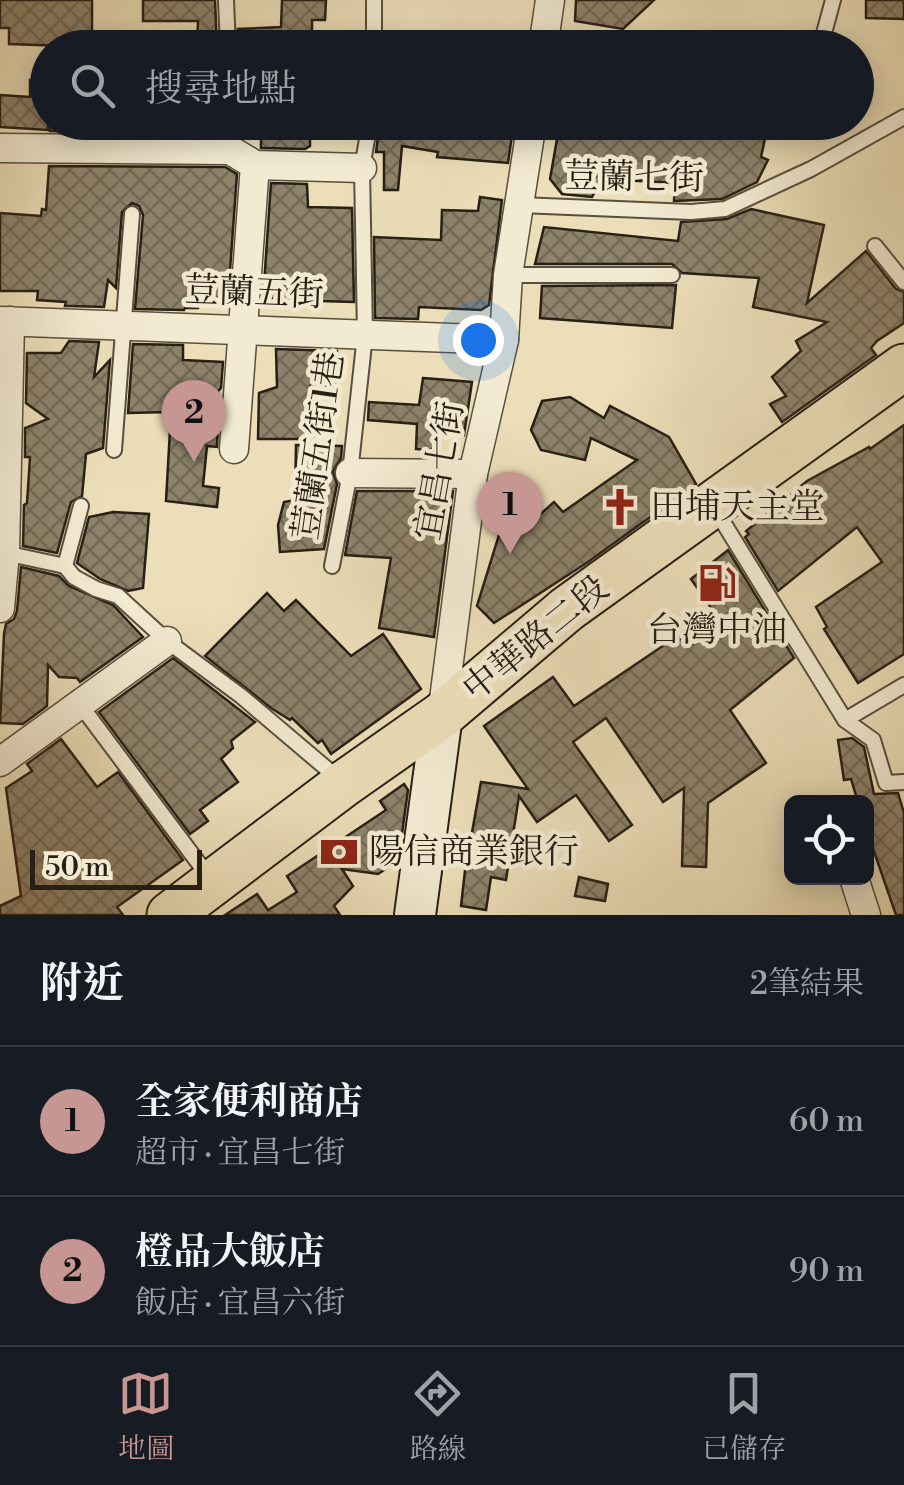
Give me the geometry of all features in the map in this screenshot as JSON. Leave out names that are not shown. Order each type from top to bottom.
[{"type":"main road","name":"中華路二段","points":[[200,901],[345,783],[442,715],[567,609],[904,367]]},
{"type":"street","points":[[546,30],[550,0]]},
{"type":"street","name":"宜昌七街","points":[[442,715],[473,474],[504,340],[508,275],[529,140]]},
{"type":"street","points":[[0,148],[237,146],[362,168]]},
{"type":"street","points":[[234,450],[241,330],[237,146]]},
{"type":"street","points":[[0,608],[5,553],[5,321]]},
{"type":"street","name":"荳蘭五街","points":[[5,321],[504,340]]},
{"type":"street","points":[[350,474],[473,474]]},
{"type":"street","points":[[0,762],[167,641]]},
{"type":"street","points":[[415,915],[442,715]]},
{"type":"street","points":[[856,885],[866,915]]},
{"type":"lane","points":[[226,0],[227,30]]},
{"type":"lane","points":[[374,0],[374,30]]},
{"type":"lane","points":[[825,30],[833,0]]},
{"type":"lane","name":"荳蘭七街","points":[[874,134],[904,117]]},
{"type":"lane","name":"荳蘭五街1巷","points":[[332,566],[350,474],[365,335],[362,168],[367,140]]},
{"type":"lane","name":"荳蘭七街","points":[[520,205],[691,212],[725,209],[863,140]]},
{"type":"lane","points":[[114,450],[132,214]]},
{"type":"lane","points":[[875,246],[904,282]]},
{"type":"lane","points":[[508,275],[672,275]]},
{"type":"lane","points":[[712,504],[845,720],[873,740],[886,783],[904,782]]},
{"type":"lane","points":[[64,566],[82,506]]},
{"type":"lane","points":[[5,553],[64,566],[74,577],[118,596],[167,641],[241,696],[345,783]]},
{"type":"lane","points":[[845,720],[904,685]]},
{"type":"lane","points":[[79,703],[200,901]]},
{"type":"building","points":[[0,0],[92,0],[92,30],[30,30],[30,45],[9,44],[9,28],[0,28]]},
{"type":"building","points":[[143,0],[215,0],[216,30],[198,30],[198,21],[143,21]]},
{"type":"building","points":[[282,0],[326,0],[325,20],[312,20],[312,30],[238,30],[281,27]]},
{"type":"building","points":[[576,0],[654,0],[623,29],[575,21]]},
{"type":"building","points":[[866,0],[904,0],[904,19],[866,18]]},
{"type":"building","points":[[0,95],[30,97],[30,129],[0,127]]},
{"type":"building","points":[[261,140],[310,140],[305,149],[261,148]]},
{"type":"building","points":[[378,140],[511,140],[508,163],[437,157],[438,152],[402,146],[398,190],[384,190],[384,152],[376,152]]},
{"type":"building","points":[[557,140],[765,140],[761,157],[768,160],[757,182],[722,199],[674,201],[675,183],[602,179],[592,197],[562,194],[550,179]]},
{"type":"building","points":[[49,166],[225,167],[237,174],[228,298],[199,297],[198,308],[184,310],[135,309],[143,215],[139,206],[132,203],[122,212],[116,288],[108,280],[104,307],[65,306],[66,302],[37,300],[38,291],[0,291],[0,213],[41,216],[42,209],[46,210]]},
{"type":"building","points":[[271,183],[307,184],[308,207],[352,208],[354,302],[263,299]]},
{"type":"building","points":[[480,197],[502,200],[489,305],[481,310],[419,307],[418,319],[375,318],[374,237],[441,240],[442,210],[478,211]]},
{"type":"building","points":[[751,209],[824,225],[807,303],[866,251],[896,289],[904,292],[904,323],[877,341],[871,348],[876,355],[782,422],[770,404],[786,396],[772,377],[801,351],[796,341],[827,322],[753,307],[759,278],[682,273],[672,264],[535,264],[544,227],[678,241],[681,222],[727,219]]},
{"type":"building","points":[[676,285],[672,328],[540,318],[542,286]]},
{"type":"building","points":[[69,341],[99,342],[94,377],[110,360],[103,448],[86,454],[82,496],[71,502],[57,553],[23,546],[30,457],[25,457],[25,428],[48,419],[26,403],[27,353],[61,353]]},
{"type":"building","points":[[133,344],[183,345],[183,360],[223,362],[221,388],[188,423],[218,426],[217,447],[207,446],[203,486],[219,488],[217,507],[166,501],[171,412],[128,413]]},
{"type":"building","points":[[276,349],[337,351],[334,385],[310,386],[305,439],[258,439],[259,393],[277,387]]},
{"type":"building","points":[[423,378],[472,382],[464,435],[436,431],[434,450],[416,449],[417,424],[368,420],[369,402],[419,405]]},
{"type":"building","points":[[570,397],[604,418],[610,406],[669,437],[696,484],[588,562],[494,623],[477,606],[503,522],[498,516],[520,502],[535,519],[554,502],[563,512],[637,460],[591,438],[585,460],[541,450],[531,430],[542,401]]},
{"type":"building","points":[[904,425],[904,654],[858,683],[824,629],[827,627],[816,607],[882,562],[857,527],[778,591],[745,537],[749,534],[746,531],[807,481],[870,449]]},
{"type":"building","points":[[296,445],[342,446],[341,458],[333,472],[337,484],[324,549],[280,552],[278,525],[284,502],[295,500]]},
{"type":"building","points":[[357,491],[453,491],[434,637],[379,628],[391,558],[345,555]]},
{"type":"building","points":[[113,512],[149,514],[143,588],[128,591],[77,563],[89,517]]},
{"type":"building","points":[[728,550],[794,658],[730,710],[766,763],[708,803],[706,867],[682,866],[684,788],[663,802],[606,718],[573,742],[632,825],[609,841],[576,795],[537,822],[519,796],[506,880],[491,877],[486,910],[461,906],[466,862],[446,859],[450,835],[471,838],[481,782],[528,789],[484,726],[553,677],[574,706],[679,635],[687,648],[721,622],[691,579]]},
{"type":"building","points":[[21,567],[59,576],[69,586],[113,605],[143,637],[80,682],[77,678],[59,677],[48,665],[47,706],[23,724],[0,723],[4,634],[6,624],[17,611]]},
{"type":"building","points":[[267,593],[284,611],[296,600],[351,656],[383,634],[421,689],[331,754],[322,740],[318,743],[292,718],[271,708],[205,656]]},
{"type":"building","points":[[173,658],[255,722],[231,741],[233,748],[221,759],[238,782],[200,810],[208,821],[190,834],[99,712]]},
{"type":"building","points":[[852,738],[864,747],[874,794],[898,793],[904,813],[904,915],[896,915],[874,852],[874,795],[856,795],[851,779],[844,780],[838,740]]},
{"type":"building","points":[[61,739],[97,787],[118,772],[183,860],[117,907],[123,915],[0,915],[0,906],[21,896],[6,788],[32,771],[27,764]]},
{"type":"building","points":[[404,784],[408,790],[401,841],[395,845],[400,852],[398,861],[378,874],[342,869],[353,886],[334,906],[340,915],[225,915],[257,894],[268,910],[297,892],[287,876],[386,810],[380,801]]},
{"type":"building","points":[[579,877],[608,884],[605,901],[575,896]]},
{"type":"place","name":"橙品大飯店","points":[[194,462]]},
{"type":"place","name":"田埔天主堂","points":[[620,507]]},
{"type":"place","name":"全家便利商店","points":[[510,554]]},
{"type":"place","name":"台灣中油","points":[[717,583]]},
{"type":"place","name":"陽信商業銀行","points":[[339,852]]}]
